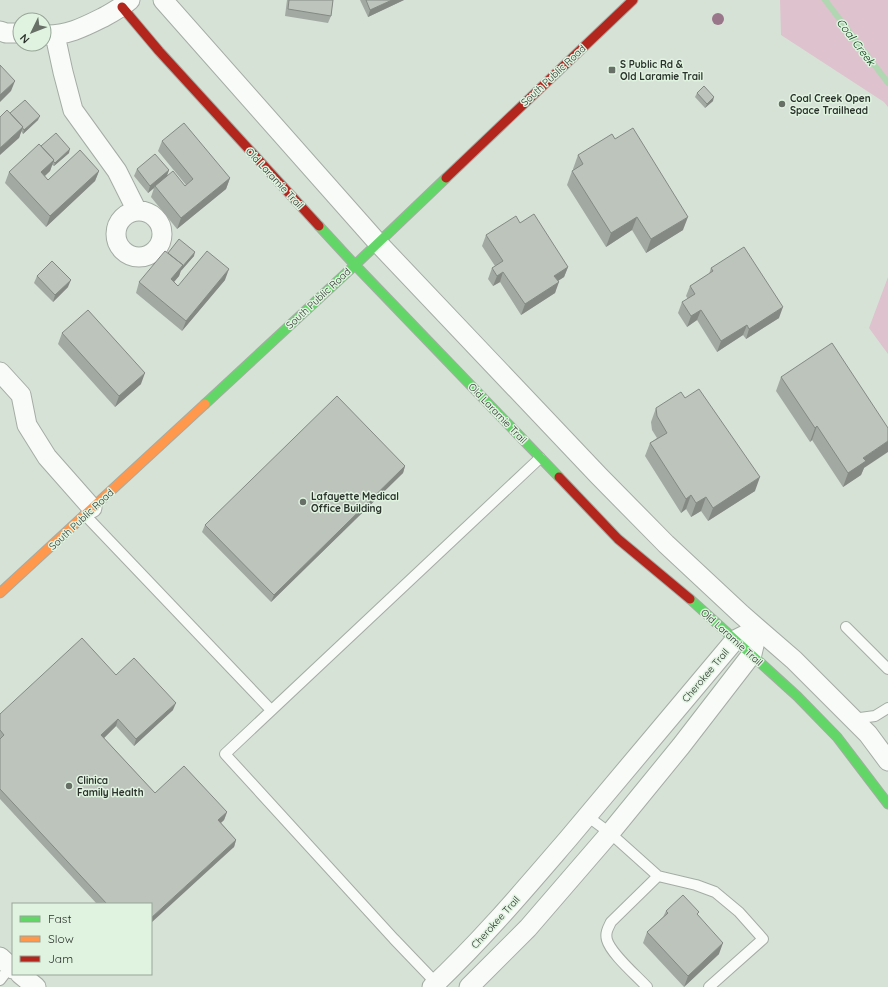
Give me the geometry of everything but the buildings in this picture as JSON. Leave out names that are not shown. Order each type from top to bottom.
[{"type":"street","points":[[163,0],[378,243],[604,482],[666,544],[794,660],[868,734],[888,761]]},
{"type":"street","name":"South Public Road","points":[[0,593],[355,265],[633,0]]},
{"type":"street","points":[[52,34],[82,28],[126,4]]},
{"type":"street","name":"Old Laramie Trail","points":[[126,4],[164,57],[355,265],[618,539],[698,606],[797,696],[837,737],[888,804]]},
{"type":"street","points":[[0,31],[12,32]]},
{"type":"street","points":[[52,43],[63,72],[73,110],[117,171],[137,212]]},
{"type":"street","points":[[0,372],[21,395],[27,424],[47,457],[89,511]]},
{"type":"street","points":[[470,987],[528,928],[610,833],[681,746],[752,654],[758,628]]},
{"type":"street","name":"Cherokee Trail","points":[[436,986],[487,932],[588,816],[735,640],[758,628]]},
{"type":"street","points":[[19,975],[36,987]]},
{"type":"lane","points":[[436,986],[225,754],[540,458]]},
{"type":"lane","points":[[89,511],[271,710]]},
{"type":"lane","points":[[846,627],[888,669]]},
{"type":"lane","points":[[853,718],[875,716],[888,708]]},
{"type":"lane","points":[[588,816],[610,833],[658,876],[696,885],[715,892],[739,912],[763,939],[709,987]]},
{"type":"lane","points":[[647,987],[612,951],[607,939],[606,931],[610,922],[658,876]]},
{"type":"shaded area","points":[[780,0],[888,0],[888,107],[884,102],[781,35]]},
{"type":"shaded area","points":[[888,277],[888,354],[869,328]]},
{"type":"waterway","name":"Coal Creek","points":[[825,0],[888,83]]},
{"type":"traffic: fast","points":[[205,404],[355,265],[446,178]]},
{"type":"traffic: fast","points":[[319,226],[559,477]]},
{"type":"traffic: fast","points":[[690,599],[797,696],[837,737],[888,804]]},
{"type":"traffic: slow","points":[[0,593],[205,404]]},
{"type":"traffic: jam","points":[[446,178],[633,0]]},
{"type":"traffic: jam","points":[[122,7],[159,51],[319,226]]},
{"type":"traffic: jam","points":[[559,477],[618,539],[690,599]]},
{"type":"place","name":"S Public Rd & Old Laramie Trail","points":[[612,70]]},
{"type":"place","name":"Coal Creek Open Space Trailhead","points":[[782,104]]},
{"type":"place","name":"Lafayette Medical Office Building","points":[[303,502]]},
{"type":"place","name":"Clinica Family Health","points":[[69,786]]}]
